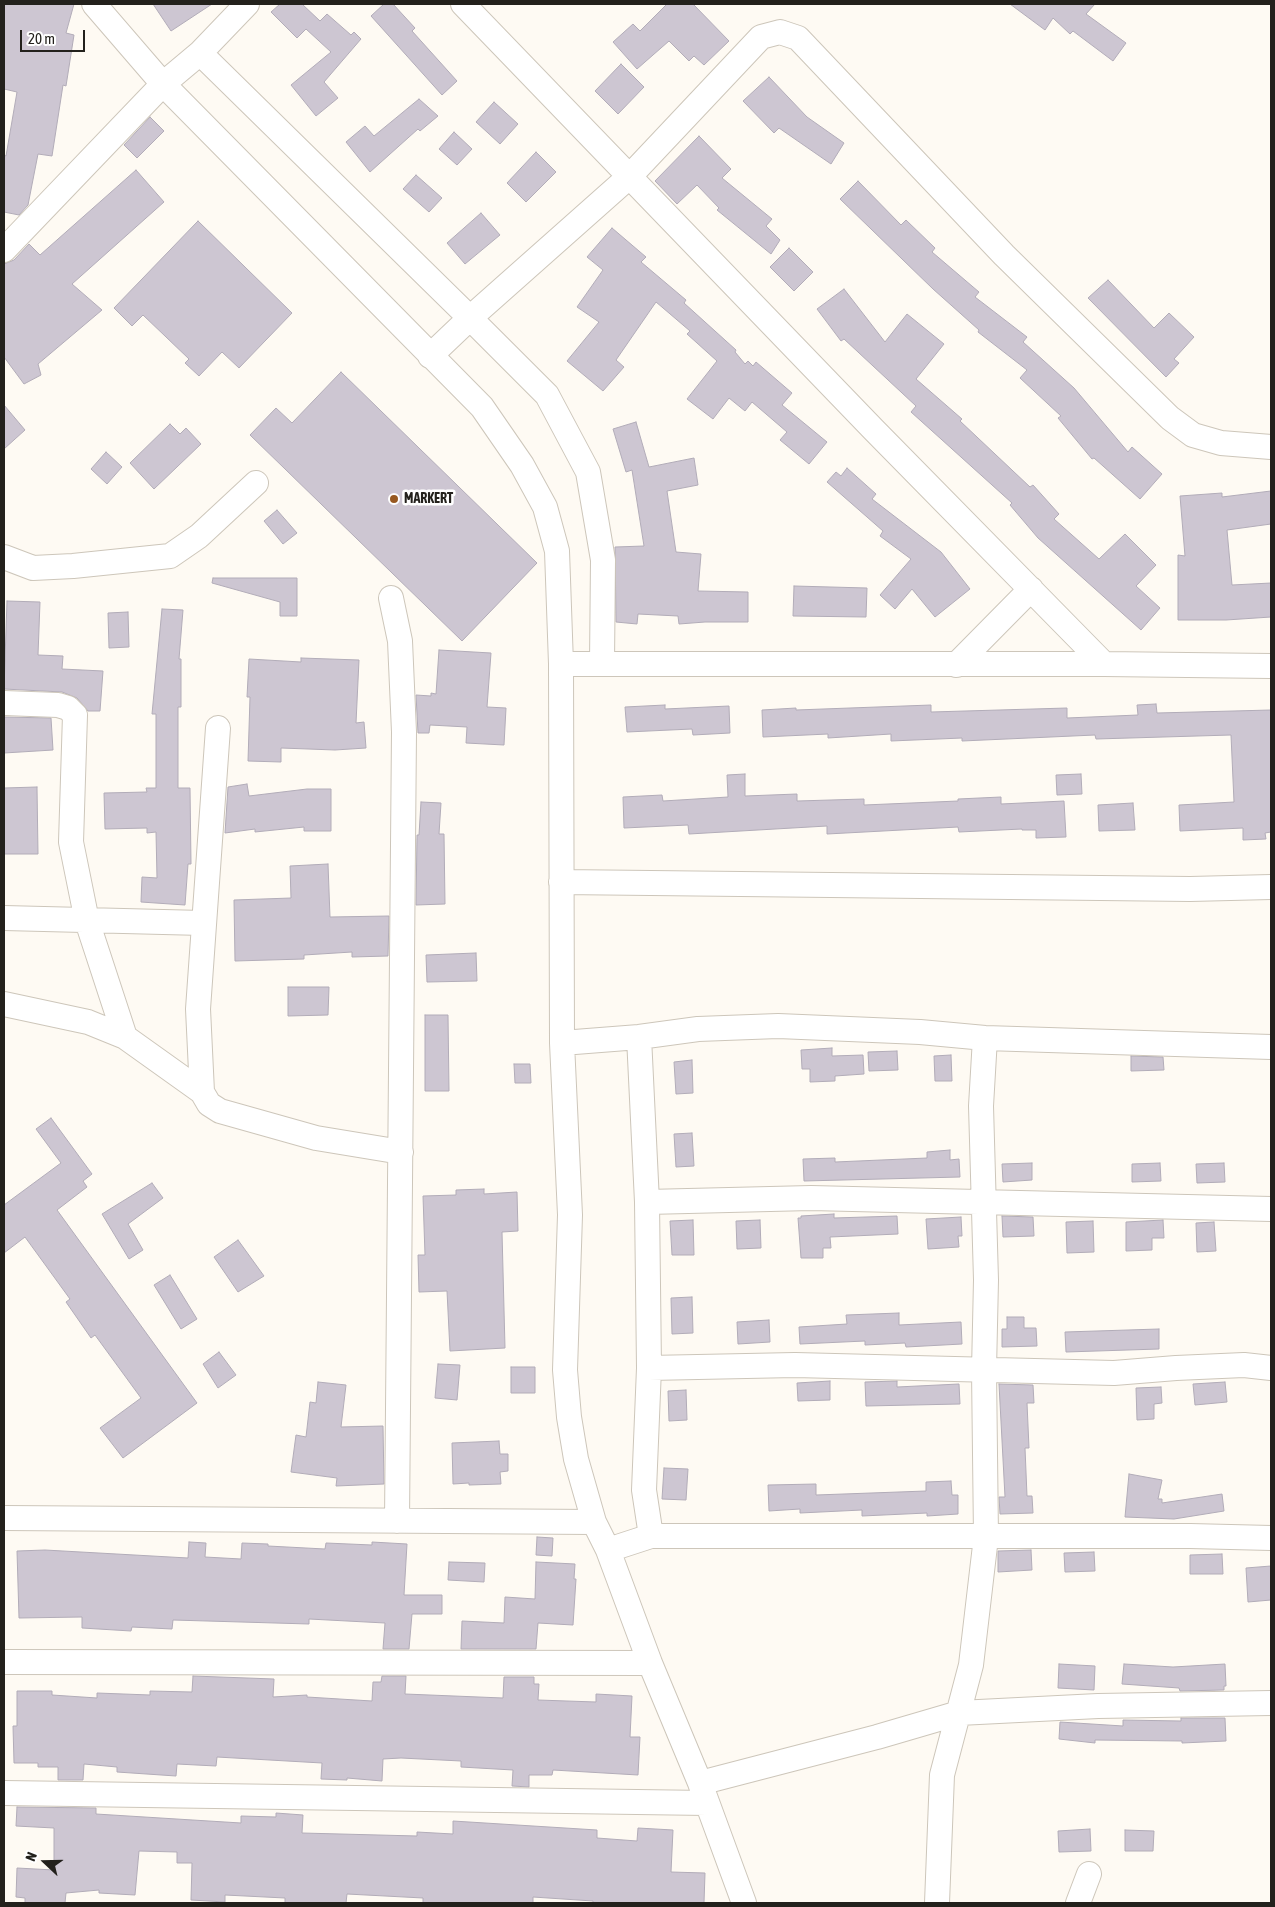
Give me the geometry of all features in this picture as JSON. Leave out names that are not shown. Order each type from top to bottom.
[{"type":"street","points":[[94,4],[163,84],[482,407],[522,465],[545,507],[557,551],[561,664],[562,1043],[570,1215],[565,1370],[569,1417],[576,1459],[594,1522],[608,1550],[650,1663],[704,1793],[744,1903]]},
{"type":"street","points":[[4,250],[163,84],[200,53],[247,4]]},
{"type":"street","points":[[463,4],[874,430],[1104,664]]},
{"type":"street","points":[[430,356],[630,176],[761,37],[780,32],[798,38],[1004,255],[1170,418],[1193,435],[1221,443],[1271,447]]},
{"type":"street","points":[[200,53],[547,395],[588,472],[603,560],[602,663]]},
{"type":"street","points":[[4,557],[33,568],[170,556],[199,536],[256,483]]},
{"type":"street","points":[[956,665],[1031,589]]},
{"type":"street","points":[[390,598],[400,642],[404,732],[397,1521]]},
{"type":"street","points":[[561,664],[1104,664],[1271,666]]},
{"type":"street","points":[[4,703],[58,705],[68,708],[75,716],[71,842],[87,922],[125,1037]]},
{"type":"street","points":[[202,1092],[198,1009],[218,728]]},
{"type":"street","points":[[561,882],[1190,889],[1271,887]]},
{"type":"street","points":[[4,918],[87,922],[203,923]]},
{"type":"street","points":[[4,1004],[88,1022],[125,1037],[202,1092],[209,1104],[220,1111],[316,1138],[401,1152]]},
{"type":"street","points":[[562,1043],[638,1037],[698,1029],[778,1026],[920,1032],[985,1038],[1271,1047]]},
{"type":"street","points":[[638,1037],[647,1202],[650,1368],[644,1490],[651,1536]]},
{"type":"street","points":[[937,1903],[942,1775],[971,1665],[986,1537],[984,1370],[986,1280],[981,1106],[985,1038]]},
{"type":"street","points":[[647,1202],[811,1198],[1271,1209]]},
{"type":"street","points":[[650,1368],[795,1365],[1114,1373],[1244,1365],[1271,1368]]},
{"type":"street","points":[[4,1518],[594,1522]]},
{"type":"street","points":[[608,1550],[651,1536],[1190,1536],[1271,1538]]},
{"type":"street","points":[[4,1662],[650,1663]]},
{"type":"street","points":[[4,1793],[704,1793],[958,1713],[1098,1706],[1271,1703]]},
{"type":"street","points":[[1078,1903],[1089,1874]]},
{"type":"building","points":[[4,4],[74,4],[66,33],[74,35],[66,86],[63,85],[52,156],[38,154],[28,205],[19,215],[4,212],[4,155],[6,156],[17,92],[4,89]]},
{"type":"building","points":[[153,4],[212,4],[171,31]]},
{"type":"building","points":[[280,4],[302,4],[320,21],[327,14],[351,35],[354,32],[361,39],[324,82],[338,98],[316,116],[291,85],[331,52],[306,29],[297,38],[271,12]]},
{"type":"building","points":[[384,4],[393,4],[415,28],[412,31],[457,81],[442,95],[371,16]]},
{"type":"building","points":[[667,4],[693,4],[729,41],[704,65],[694,56],[689,61],[669,41],[637,69],[613,42],[633,24],[640,31]]},
{"type":"building","points":[[1010,4],[1095,4],[1086,14],[1126,43],[1113,61],[1073,31],[1070,34],[1053,18],[1045,30]]},
{"type":"building","points":[[621,64],[644,87],[618,114],[595,91]]},
{"type":"building","points":[[769,77],[807,117],[844,143],[831,164],[779,128],[774,133],[743,101]]},
{"type":"building","points":[[419,99],[438,116],[420,131],[418,129],[370,172],[346,142],[365,126],[374,136]]},
{"type":"building","points":[[494,102],[518,124],[500,144],[476,122]]},
{"type":"building","points":[[150,117],[164,131],[137,158],[124,145]]},
{"type":"building","points":[[454,132],[472,149],[457,165],[439,149]]},
{"type":"building","points":[[699,136],[731,169],[722,178],[772,219],[766,226],[780,240],[771,254],[717,210],[719,208],[697,185],[677,204],[655,181]]},
{"type":"building","points":[[536,152],[556,172],[526,202],[507,183]]},
{"type":"building","points":[[136,170],[164,202],[72,284],[102,310],[38,364],[41,375],[24,384],[4,357],[4,264],[14,260],[29,244],[40,255]]},
{"type":"building","points":[[416,175],[442,198],[429,212],[403,189]]},
{"type":"building","points":[[858,181],[901,225],[906,220],[935,248],[932,252],[979,292],[975,297],[1027,337],[1023,342],[1074,388],[1128,452],[1132,447],[1162,474],[1140,499],[1094,458],[1092,459],[1058,418],[1061,416],[1020,378],[1027,370],[978,332],[979,330],[933,289],[840,199]]},
{"type":"building","points":[[481,213],[500,235],[465,264],[447,243]]},
{"type":"building","points":[[198,221],[292,313],[239,368],[222,352],[199,376],[185,363],[189,359],[143,315],[132,326],[114,308]]},
{"type":"building","points":[[612,228],[646,257],[641,262],[686,300],[684,303],[736,350],[735,352],[745,364],[748,361],[753,366],[756,362],[792,393],[782,405],[827,442],[809,464],[780,440],[787,432],[752,402],[745,411],[729,398],[713,419],[687,399],[717,361],[687,334],[690,331],[656,302],[616,360],[624,367],[603,391],[567,361],[599,322],[577,307],[603,270],[587,257]]},
{"type":"building","points":[[789,248],[813,272],[794,291],[770,267]]},
{"type":"building","points":[[1108,280],[1154,328],[1169,313],[1194,337],[1174,359],[1179,363],[1166,377],[1088,298]]},
{"type":"building","points":[[844,289],[885,342],[907,314],[944,344],[916,379],[962,419],[960,421],[1030,487],[1033,485],[1059,514],[1054,519],[1099,559],[1125,534],[1156,565],[1136,586],[1160,608],[1141,630],[1038,538],[1010,505],[1012,503],[911,412],[916,406],[844,339],[841,341],[817,309]]},
{"type":"building","name":"MARKERT","points":[[341,372],[537,563],[462,641],[250,435],[276,408],[292,423]]},
{"type":"building","points":[[4,405],[25,430],[4,449]]},
{"type":"building","points":[[636,422],[649,467],[694,458],[698,485],[667,491],[676,552],[701,554],[698,591],[748,592],[748,622],[679,624],[678,616],[638,614],[637,624],[616,622],[615,547],[644,546],[632,470],[626,472],[613,429]]},
{"type":"building","points":[[170,424],[180,434],[186,428],[201,444],[154,489],[130,463]]},
{"type":"building","points":[[106,452],[122,467],[107,484],[91,469]]},
{"type":"building","points":[[847,468],[876,494],[872,499],[941,552],[970,589],[935,617],[912,589],[895,609],[880,595],[911,559],[880,536],[883,531],[827,482],[836,472],[841,476]]},
{"type":"building","points":[[1271,491],[1271,524],[1227,530],[1232,585],[1271,583],[1271,617],[1226,620],[1178,620],[1178,555],[1185,556],[1180,496],[1222,493],[1222,497]]},
{"type":"building","points":[[277,510],[297,533],[283,544],[264,521]]},
{"type":"building","points":[[213,578],[297,578],[297,616],[280,616],[280,602],[212,583]]},
{"type":"building","points":[[794,586],[867,588],[866,617],[793,616]]},
{"type":"building","points":[[7,601],[40,602],[38,655],[63,656],[62,669],[103,671],[100,711],[88,711],[77,698],[62,692],[4,689]]},
{"type":"building","points":[[162,609],[183,610],[179,659],[181,659],[181,707],[178,707],[178,788],[190,788],[191,864],[188,864],[185,905],[141,902],[142,877],[157,878],[156,832],[147,833],[147,828],[105,829],[104,793],[147,792],[146,788],[156,788],[156,714],[152,714]]},
{"type":"building","points":[[128,612],[129,647],[109,648],[108,613]]},
{"type":"building","points":[[439,650],[491,653],[487,707],[506,708],[504,745],[466,743],[467,727],[430,725],[429,733],[418,733],[416,695],[431,696],[431,693],[436,694]]},
{"type":"building","points":[[301,658],[359,660],[356,723],[364,722],[366,748],[335,750],[281,748],[281,762],[248,761],[250,697],[247,697],[249,659],[301,662]]},
{"type":"building","points":[[1156,704],[1157,713],[1271,710],[1271,832],[1265,833],[1266,839],[1243,840],[1243,828],[1180,831],[1179,805],[1234,802],[1231,735],[1096,739],[1095,735],[962,741],[962,738],[891,741],[891,734],[828,738],[828,734],[763,737],[762,710],[931,705],[931,712],[1067,708],[1067,718],[1138,715],[1137,705]]},
{"type":"building","points":[[665,705],[665,709],[729,706],[730,733],[693,735],[692,729],[627,732],[625,707]]},
{"type":"building","points":[[4,717],[51,718],[53,750],[4,753]]},
{"type":"building","points":[[745,774],[745,796],[797,794],[797,801],[864,799],[864,805],[1001,797],[1001,804],[1064,801],[1066,837],[1036,838],[1036,830],[1022,829],[959,832],[958,827],[827,834],[827,826],[689,834],[688,825],[624,828],[623,797],[662,795],[663,801],[728,797],[727,775]]},
{"type":"building","points":[[1081,774],[1082,794],[1057,795],[1056,775]]},
{"type":"building","points":[[247,784],[249,796],[307,789],[331,789],[331,831],[304,831],[304,827],[255,832],[255,829],[225,833],[228,787]]},
{"type":"building","points":[[37,787],[38,854],[4,854],[4,788]]},
{"type":"building","points":[[421,802],[441,803],[439,834],[444,834],[445,904],[416,905],[417,835],[419,835]]},
{"type":"building","points":[[1133,803],[1135,830],[1099,831],[1098,805]]},
{"type":"building","points":[[328,864],[330,917],[389,916],[388,956],[352,957],[352,952],[304,955],[304,959],[235,961],[234,900],[291,898],[290,866]]},
{"type":"building","points":[[476,953],[477,981],[427,982],[426,955]]},
{"type":"building","points":[[288,987],[329,987],[328,1015],[288,1016]]},
{"type":"building","points":[[425,1015],[448,1015],[449,1091],[425,1091]]},
{"type":"building","points":[[832,1048],[832,1056],[863,1055],[864,1074],[835,1076],[835,1081],[810,1082],[810,1069],[802,1069],[801,1050]]},
{"type":"building","points":[[897,1051],[898,1070],[869,1071],[868,1052]]},
{"type":"building","points":[[951,1055],[952,1081],[935,1081],[934,1056]]},
{"type":"building","points":[[1131,1056],[1163,1057],[1164,1070],[1131,1071]]},
{"type":"building","points":[[692,1060],[693,1093],[676,1094],[674,1062]]},
{"type":"building","points":[[514,1064],[530,1064],[531,1083],[515,1083]]},
{"type":"building","points":[[51,1118],[92,1174],[83,1181],[87,1187],[57,1210],[197,1403],[123,1458],[100,1428],[141,1398],[95,1335],[91,1338],[66,1302],[70,1299],[25,1237],[4,1253],[4,1205],[61,1163],[36,1129]]},
{"type":"building","points":[[692,1133],[694,1166],[676,1167],[674,1134]]},
{"type":"building","points":[[950,1150],[950,1160],[959,1159],[960,1177],[804,1181],[803,1159],[835,1158],[835,1162],[927,1158],[927,1152]]},
{"type":"building","points":[[1032,1163],[1032,1180],[1003,1182],[1002,1164]]},
{"type":"building","points":[[1160,1163],[1161,1181],[1132,1182],[1132,1164]]},
{"type":"building","points":[[1224,1163],[1225,1182],[1197,1183],[1196,1164]]},
{"type":"building","points":[[152,1183],[163,1198],[128,1224],[143,1250],[129,1259],[102,1214]]},
{"type":"building","points":[[484,1189],[484,1194],[517,1192],[518,1231],[502,1232],[505,1348],[450,1351],[447,1291],[419,1292],[418,1255],[425,1255],[423,1196],[456,1195],[456,1190]]},
{"type":"building","points":[[834,1214],[834,1218],[897,1216],[898,1234],[830,1237],[831,1248],[823,1248],[823,1258],[801,1258],[798,1218],[801,1218],[801,1216]]},
{"type":"building","points":[[1002,1216],[1033,1217],[1034,1236],[1003,1237]]},
{"type":"building","points":[[961,1217],[962,1236],[958,1236],[959,1247],[928,1249],[926,1219]]},
{"type":"building","points":[[693,1220],[694,1255],[672,1255],[670,1221]]},
{"type":"building","points":[[760,1220],[761,1248],[737,1249],[736,1221]]},
{"type":"building","points":[[1163,1220],[1164,1238],[1152,1238],[1152,1250],[1126,1251],[1126,1222]]},
{"type":"building","points":[[1093,1221],[1094,1252],[1067,1253],[1066,1222]]},
{"type":"building","points":[[1214,1222],[1216,1251],[1197,1252],[1196,1223]]},
{"type":"building","points":[[238,1240],[264,1276],[238,1292],[214,1257]]},
{"type":"building","points":[[170,1275],[197,1319],[181,1329],[154,1285]]},
{"type":"building","points":[[692,1297],[693,1333],[672,1334],[671,1298]]},
{"type":"building","points":[[899,1313],[899,1325],[961,1322],[962,1344],[906,1347],[905,1343],[865,1345],[865,1341],[800,1344],[799,1327],[847,1324],[846,1315]]},
{"type":"building","points":[[1007,1317],[1024,1317],[1024,1328],[1036,1328],[1037,1346],[1002,1347],[1002,1329],[1007,1329]]},
{"type":"building","points":[[769,1320],[770,1342],[738,1344],[737,1322]]},
{"type":"building","points":[[1159,1329],[1159,1349],[1066,1352],[1065,1332]]},
{"type":"building","points":[[219,1352],[236,1375],[218,1388],[203,1364]]},
{"type":"building","points":[[438,1364],[460,1365],[457,1400],[435,1398]]},
{"type":"building","points":[[511,1367],[535,1367],[535,1393],[511,1393]]},
{"type":"building","points":[[830,1381],[830,1400],[798,1401],[797,1383]]},
{"type":"building","points":[[897,1381],[897,1387],[959,1384],[960,1404],[866,1406],[865,1382]]},
{"type":"building","points":[[318,1382],[346,1385],[341,1427],[383,1426],[384,1484],[336,1486],[337,1478],[291,1472],[296,1435],[306,1437],[310,1402],[316,1403]]},
{"type":"building","points":[[1225,1382],[1227,1402],[1195,1405],[1193,1384]]},
{"type":"building","points":[[999,1384],[1033,1385],[1034,1403],[1027,1403],[1029,1448],[1025,1448],[1027,1496],[1032,1496],[1033,1513],[1000,1514],[999,1497],[1005,1497]]},
{"type":"building","points":[[1161,1387],[1162,1403],[1154,1404],[1154,1419],[1137,1420],[1136,1388]]},
{"type":"building","points":[[686,1390],[687,1420],[669,1421],[668,1391]]},
{"type":"building","points":[[499,1441],[500,1454],[508,1454],[508,1471],[500,1472],[501,1484],[453,1484],[452,1443]]},
{"type":"building","points":[[664,1468],[688,1469],[686,1500],[662,1499]]},
{"type":"building","points":[[1129,1474],[1162,1480],[1158,1499],[1162,1499],[1162,1503],[1222,1494],[1224,1511],[1174,1519],[1125,1517]]},
{"type":"building","points":[[951,1481],[952,1495],[958,1495],[958,1514],[927,1516],[927,1513],[862,1516],[862,1510],[800,1513],[800,1509],[769,1511],[768,1485],[816,1484],[816,1495],[926,1491],[926,1482]]},
{"type":"building","points":[[537,1537],[553,1538],[552,1556],[536,1555]]},
{"type":"building","points":[[189,1542],[206,1543],[205,1557],[241,1559],[242,1543],[325,1549],[326,1543],[372,1545],[372,1542],[407,1544],[404,1595],[442,1595],[442,1614],[412,1614],[409,1649],[383,1649],[385,1623],[309,1619],[309,1624],[173,1620],[172,1629],[132,1627],[131,1631],[82,1628],[82,1617],[19,1618],[17,1551],[45,1550],[188,1558]]},
{"type":"building","points":[[1031,1550],[1032,1570],[998,1572],[998,1551]]},
{"type":"building","points":[[1094,1552],[1095,1571],[1065,1572],[1064,1553]]},
{"type":"building","points":[[1222,1554],[1223,1574],[1190,1574],[1190,1555]]},
{"type":"building","points":[[449,1562],[485,1563],[484,1582],[448,1580]]},
{"type":"building","points":[[536,1562],[575,1564],[573,1625],[538,1623],[536,1649],[461,1649],[462,1621],[504,1623],[505,1597],[535,1599]]},
{"type":"building","points":[[1271,1566],[1271,1600],[1248,1602],[1246,1568]]},
{"type":"building","points":[[1059,1664],[1095,1666],[1094,1690],[1058,1688]]},
{"type":"building","points":[[1124,1664],[1173,1667],[1225,1664],[1226,1686],[1224,1686],[1224,1690],[1180,1691],[1179,1688],[1122,1684]]},
{"type":"building","points":[[193,1676],[274,1679],[273,1697],[307,1695],[307,1697],[372,1701],[373,1682],[381,1682],[382,1676],[406,1676],[405,1694],[503,1698],[504,1677],[534,1677],[534,1684],[539,1684],[538,1700],[596,1702],[596,1694],[632,1696],[630,1737],[640,1737],[638,1775],[553,1770],[552,1775],[529,1775],[529,1787],[512,1786],[513,1770],[461,1767],[461,1761],[401,1758],[383,1759],[382,1781],[347,1778],[347,1780],[321,1779],[322,1763],[217,1757],[216,1766],[177,1764],[176,1776],[117,1772],[117,1767],[84,1764],[83,1780],[58,1780],[58,1767],[38,1767],[38,1763],[14,1763],[13,1726],[17,1726],[17,1691],[52,1691],[52,1695],[97,1698],[97,1693],[150,1695],[150,1691],[192,1692]]},
{"type":"building","points":[[1181,1718],[1225,1718],[1226,1741],[1182,1743],[1182,1741],[1095,1740],[1095,1743],[1059,1739],[1060,1722],[1123,1726],[1123,1720],[1181,1721]]},
{"type":"building","points":[[17,1807],[96,1808],[96,1814],[241,1823],[241,1816],[276,1817],[276,1813],[303,1815],[302,1833],[417,1836],[417,1832],[453,1834],[453,1821],[597,1830],[597,1838],[637,1841],[638,1828],[673,1830],[671,1872],[705,1873],[704,1903],[593,1903],[593,1901],[533,1897],[533,1903],[423,1903],[423,1898],[347,1894],[346,1903],[285,1903],[285,1898],[225,1895],[225,1902],[191,1900],[192,1863],[177,1863],[177,1852],[139,1851],[135,1895],[99,1893],[99,1890],[66,1893],[65,1903],[25,1903],[25,1898],[16,1897],[17,1868],[54,1870],[54,1828],[16,1826]]},
{"type":"building","points":[[1090,1829],[1091,1851],[1059,1852],[1058,1831]]},
{"type":"building","points":[[1125,1830],[1154,1831],[1153,1851],[1125,1851]]},
{"type":"place","name":"MARKERT","points":[[394,499]]}]
